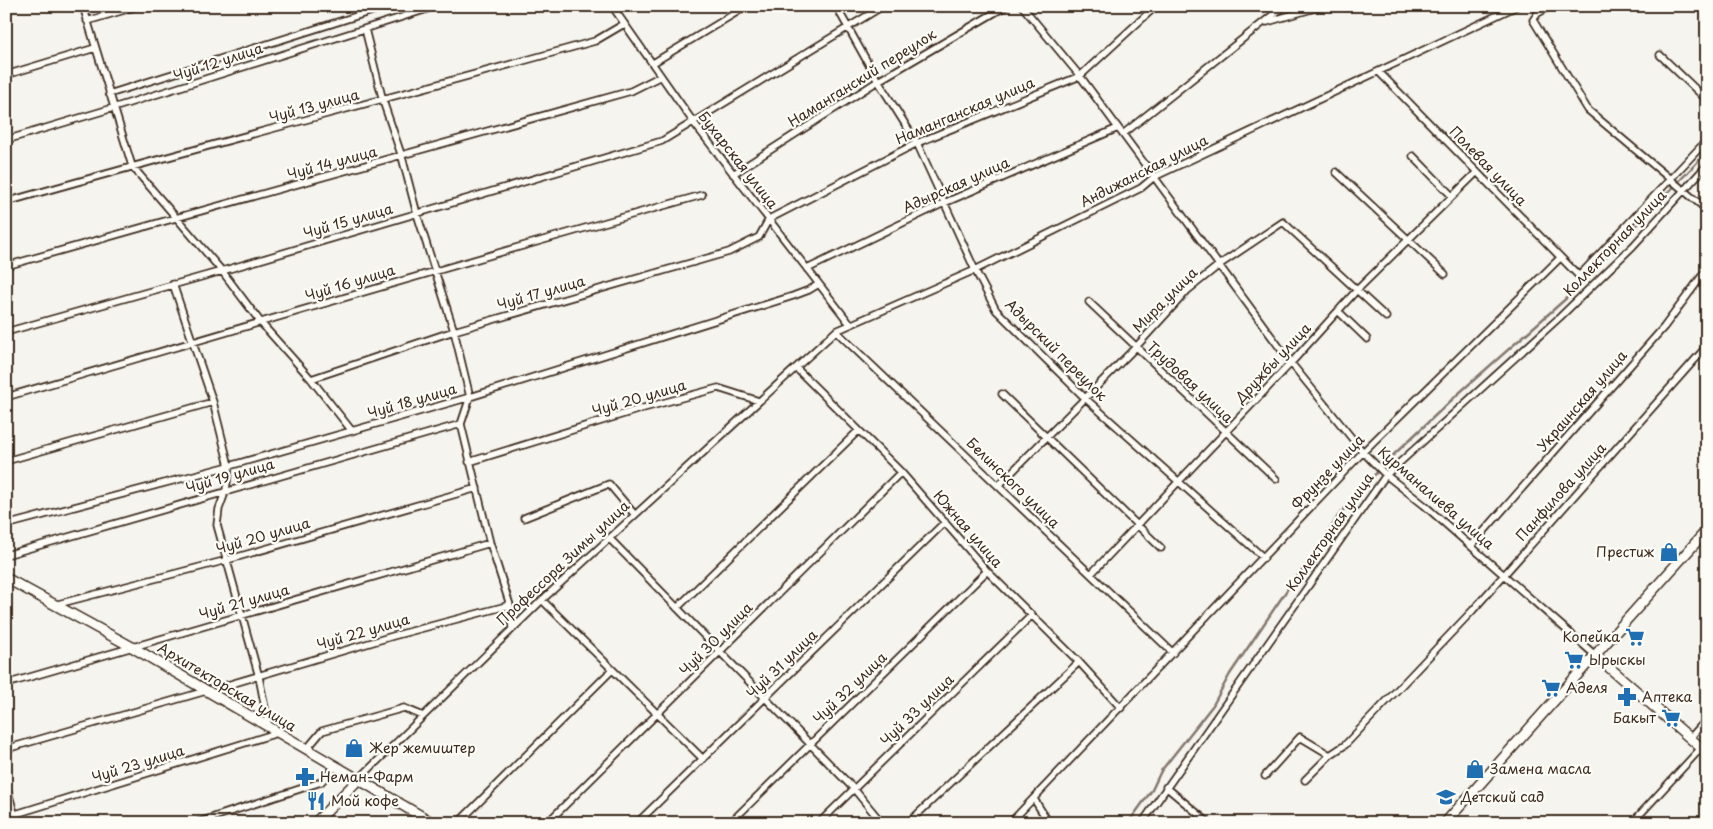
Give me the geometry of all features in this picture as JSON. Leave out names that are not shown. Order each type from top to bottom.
[{"type":"street","points":[[83,6],[108,94],[132,166],[174,218],[222,272],[262,324],[311,379],[352,431]]},
{"type":"street","points":[[87,21],[138,6]]},
{"type":"street","points":[[108,94],[388,6]]},
{"type":"street","name":"Чуй 12 улица","points":[[6,140],[437,6]]},
{"type":"street","points":[[653,63],[747,6]]},
{"type":"street","name":"Адырский переулок","points":[[836,6],[878,81],[918,143],[975,270],[996,310],[1086,398],[1264,558]]},
{"type":"street","name":"Чуй 15 улица","points":[[6,332],[173,284],[222,272],[662,141],[883,6]]},
{"type":"street","name":"Наманганский переулок","points":[[733,174],[878,81],[1006,6]]},
{"type":"street","name":"Курманалиева улица","points":[[1022,6],[1080,76],[1291,363],[1363,452],[1386,475],[1424,505],[1704,751]]},
{"type":"street","name":"Наманганская улица","points":[[769,219],[918,143],[1080,76],[1156,6]]},
{"type":"street","points":[[1123,134],[1284,6]]},
{"type":"street","points":[[1263,24],[1322,6]]},
{"type":"street","name":"Андижанская улица","points":[[836,331],[975,270],[1141,188],[1154,177],[1517,6]]},
{"type":"street","points":[[1551,6],[1538,13],[1534,20],[1588,110],[1707,210]]},
{"type":"street","name":"Бухарская улица","points":[[614,7],[694,123],[850,324]]},
{"type":"street","name":"Чуй 13 улица","points":[[6,202],[132,166],[383,101],[595,41],[624,24]]},
{"type":"street","points":[[365,29],[383,101],[402,157],[417,214],[454,331],[470,397],[461,424],[490,543],[510,605],[512,628]]},
{"type":"street","points":[[6,76],[95,48]]},
{"type":"street","points":[[1660,54],[1707,100]]},
{"type":"street","name":"Полевая улица","points":[[1379,72],[1559,259],[1579,276]]},
{"type":"street","name":"Чуй 14 улица","points":[[6,266],[174,218],[402,157],[631,91],[661,76]]},
{"type":"street","name":"Адырская улица","points":[[807,269],[944,203],[1118,128]]},
{"type":"street","name":"Коллекторная улица","points":[[1579,276],[1707,140]]},
{"type":"street","points":[[1413,156],[1452,196]]},
{"type":"street","name":"Коллекторная улица","points":[[1142,823],[1386,475],[1560,317],[1633,246],[1707,165]]},
{"type":"street","points":[[1336,172],[1445,274]]},
{"type":"street","name":"Дружбы улица","points":[[1091,574],[1291,363],[1356,290],[1477,172]]},
{"type":"street","name":"Чуй 16 улица","points":[[6,397],[262,324],[434,270],[702,195]]},
{"type":"street","name":"Чуй 17 улица","points":[[311,379],[454,331],[729,252],[759,237],[769,219]]},
{"type":"street","name":"Мира улица","points":[[998,486],[1135,348],[1188,290],[1219,264],[1283,222],[1386,317]]},
{"type":"street","name":"Фрунзе улица","points":[[1010,823],[1363,452],[1559,259]]},
{"type":"street","name":"Украинская улица","points":[[1471,546],[1664,327],[1707,269]]},
{"type":"street","points":[[173,284],[213,402],[229,466],[226,490],[218,510],[217,525],[273,731]]},
{"type":"street","name":"Чуй 18 улица","points":[[6,525],[229,466],[470,397],[793,296],[819,284]]},
{"type":"street","name":"Трудовая улица","points":[[1089,302],[1135,348],[1276,479]]},
{"type":"street","points":[[1338,311],[1367,339]]},
{"type":"street","name":"Профессора Зимы улица","points":[[315,823],[512,628],[836,331]]},
{"type":"street","name":"Белинского улица","points":[[836,331],[1173,653]]},
{"type":"street","name":"Панфилова улица","points":[[1305,780],[1330,755],[1345,745],[1473,610],[1707,346]]},
{"type":"street","name":"Южная улица","points":[[796,368],[901,472],[987,571],[1121,708]]},
{"type":"street","name":"Чуй 20 улица","points":[[469,462],[640,409],[718,388],[759,401]]},
{"type":"street","points":[[1002,394],[1161,548]]},
{"type":"street","points":[[6,461],[213,402]]},
{"type":"street","name":"Чуй 19 улица","points":[[6,555],[226,490],[461,424]]},
{"type":"street","points":[[677,608],[858,431]]},
{"type":"street","name":"Чуй 30 улица","points":[[547,823],[901,472]]},
{"type":"street","points":[[524,518],[609,484],[635,515]]},
{"type":"street","name":"Чуй 20 улица","points":[[54,605],[227,560],[477,488]]},
{"type":"street","name":"Чуй 31 улица","points":[[637,823],[945,522]]},
{"type":"street","points":[[1445,823],[1707,530]]},
{"type":"street","points":[[609,538],[854,789],[882,823]]},
{"type":"street","name":"Чуй 21 улица","points":[[6,684],[490,543]]},
{"type":"street","name":"Чуй 32 улица","points":[[730,823],[987,571]]},
{"type":"street","name":"Архитекторская улица","points":[[6,578],[132,647],[432,823]]},
{"type":"street","points":[[542,600],[703,759]]},
{"type":"street","name":"Чуй 22 улица","points":[[224,686],[393,636],[510,605]]},
{"type":"street","name":"Чуй 33 улица","points":[[819,823],[1032,615]]},
{"type":"street","points":[[908,823],[1078,662]]},
{"type":"street","points":[[458,823],[612,670]]},
{"type":"street","points":[[6,749],[206,691]]},
{"type":"street","points":[[306,750],[322,731],[331,728],[404,708],[423,716]]},
{"type":"street","points":[[1690,738],[1707,719]]},
{"type":"street","name":"Чуй 23 улица","points":[[6,817],[273,731]]},
{"type":"street","points":[[1265,776],[1300,737],[1330,755]]},
{"type":"street","points":[[1632,823],[1704,751]]},
{"type":"street","points":[[196,823],[321,782],[335,767]]},
{"type":"street","points":[[6,785],[17,823]]},
{"type":"street","points":[[1166,787],[1209,823]]},
{"type":"street","points":[[1034,799],[1049,823]]},
{"type":"waterway","points":[[1128,823],[1152,790],[1161,771],[1213,705],[1230,674],[1291,584],[1315,555],[1338,516],[1387,461],[1458,394],[1570,295],[1707,152]]},
{"type":"place","name":"Престиж","points":[[1669,552]]},
{"type":"place","name":"Копейка","points":[[1635,637]]},
{"type":"place","name":"Ырыскы","points":[[1574,660]]},
{"type":"place","name":"Аделя","points":[[1551,688]]},
{"type":"place","name":"Аптека","points":[[1627,697]]},
{"type":"place","name":"Бакыт","points":[[1671,718]]},
{"type":"place","name":"Жер жемиштер","points":[[354,748]]},
{"type":"place","name":"Замена масла","points":[[1475,769]]},
{"type":"place","name":"Неман-Фарм","points":[[305,777]]},
{"type":"place","name":"Детский сад","points":[[1446,797]]},
{"type":"place","name":"Мой кофе","points":[[316,801]]}]
